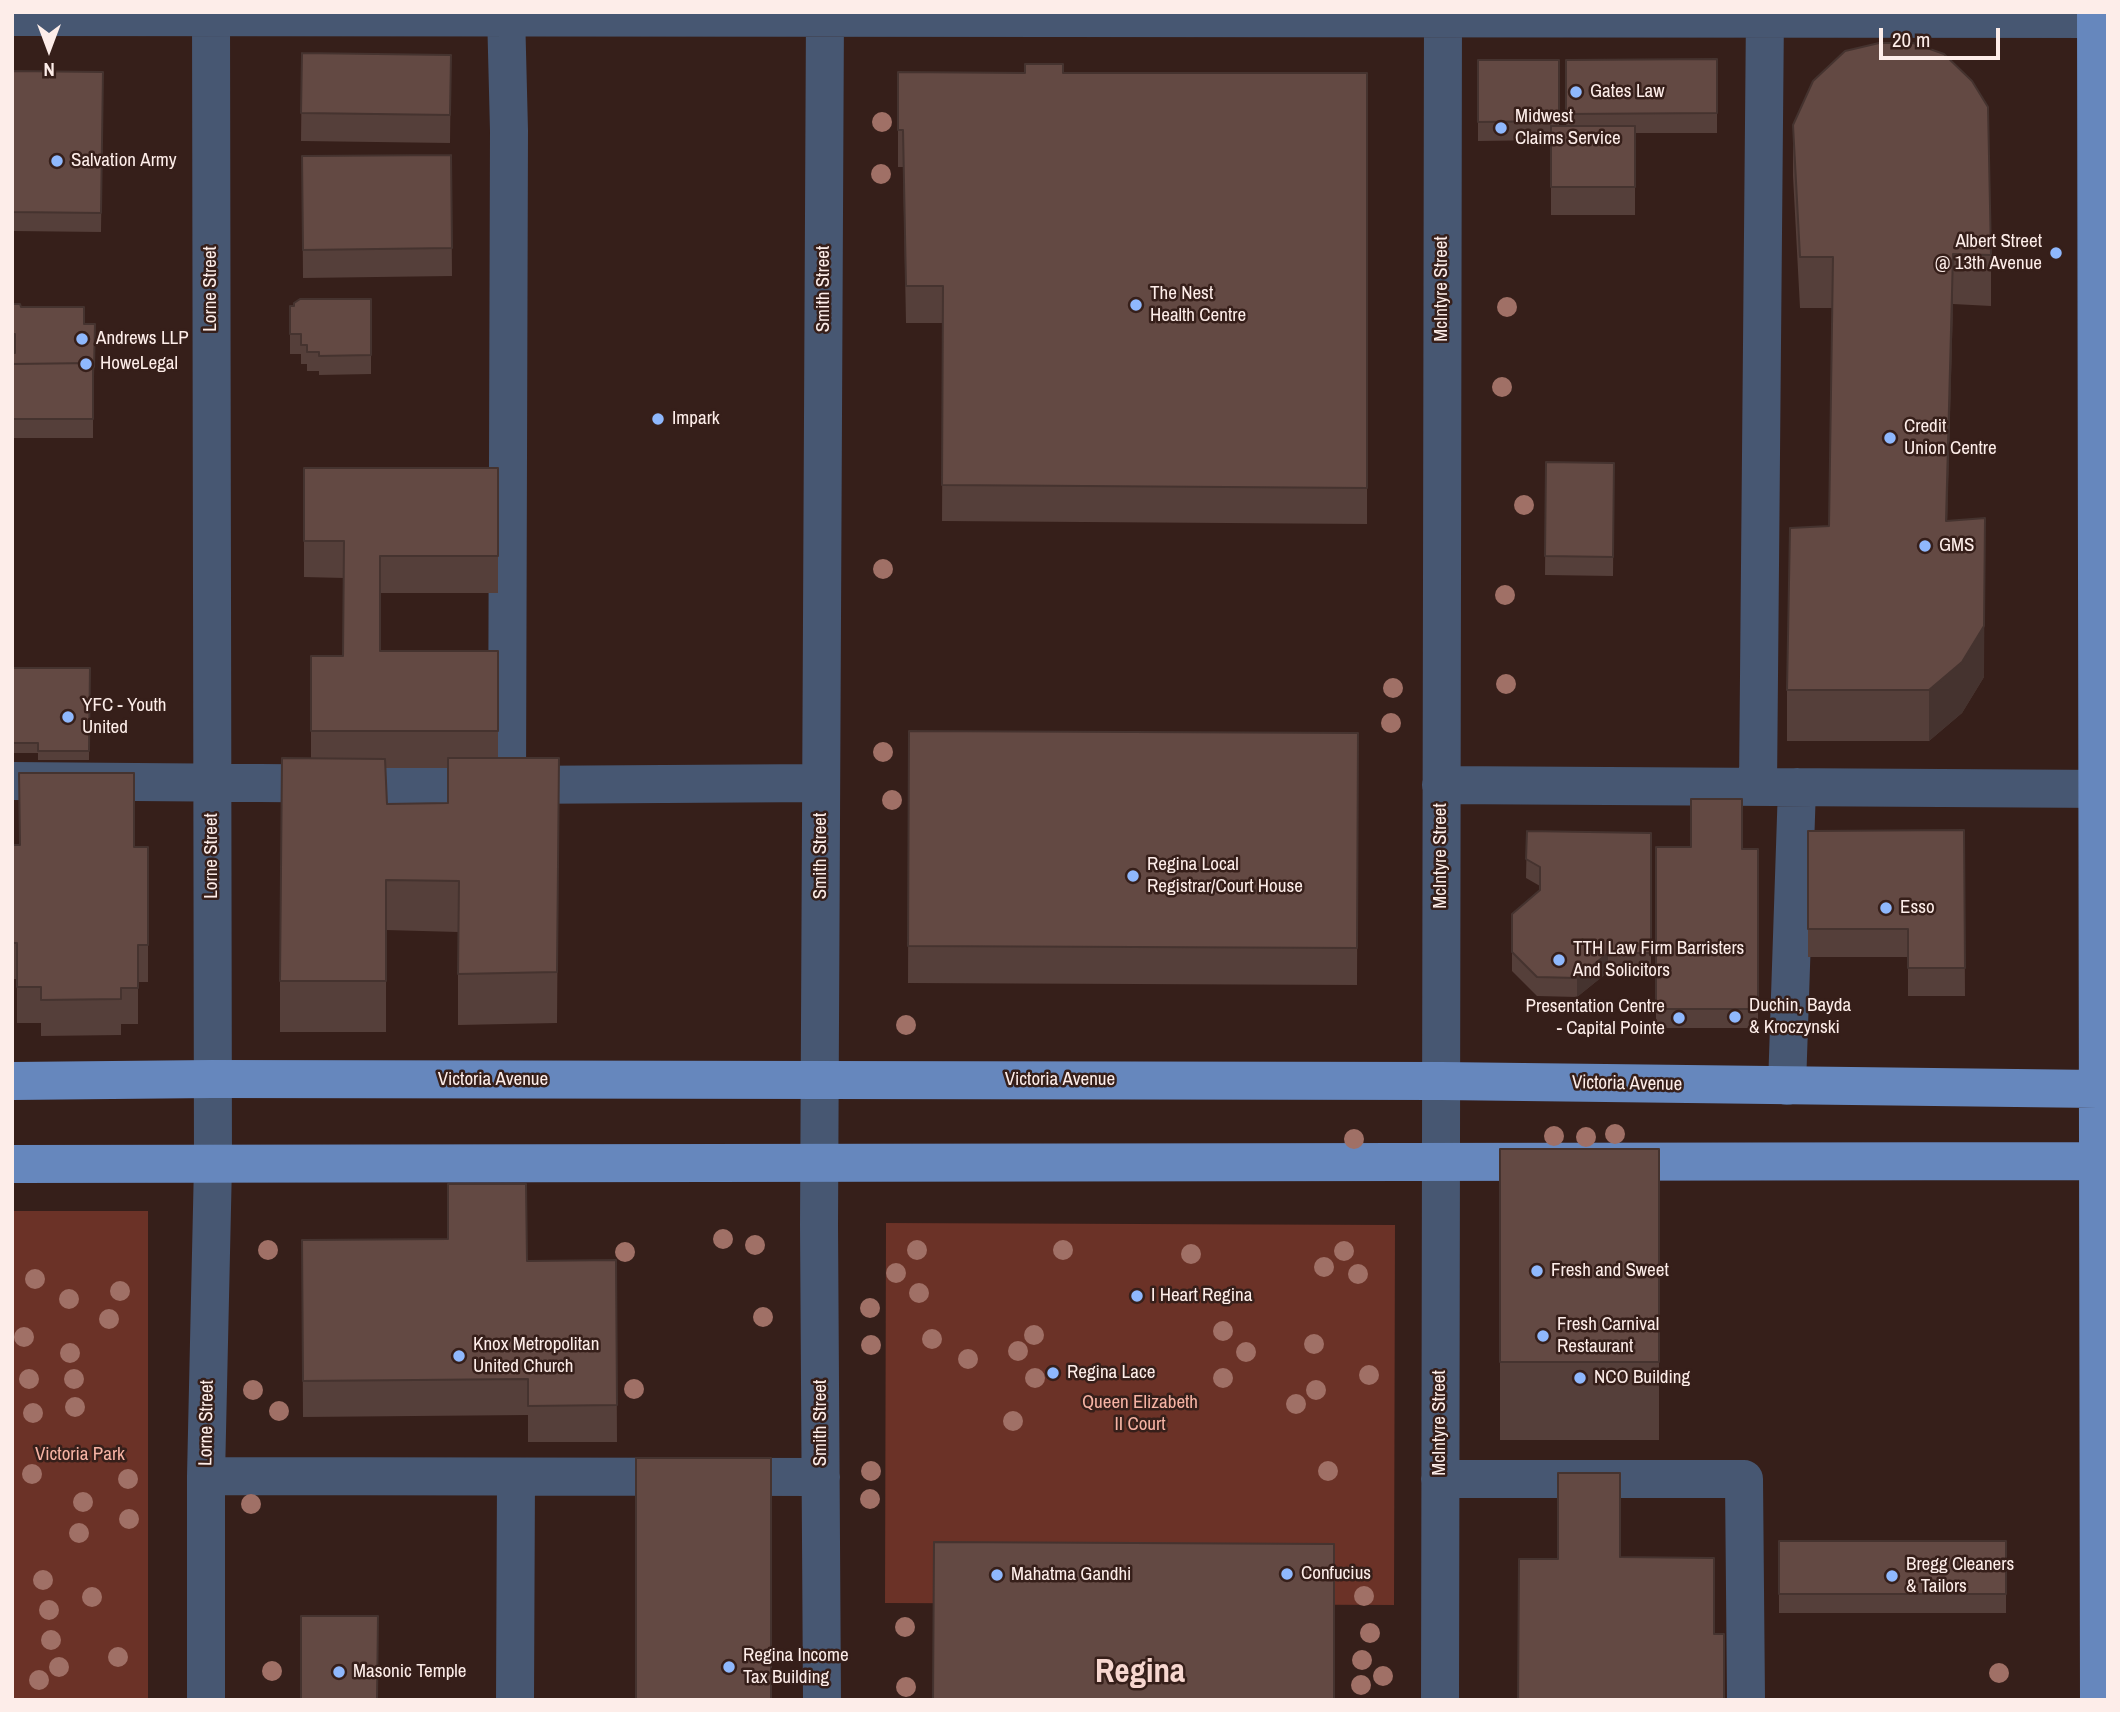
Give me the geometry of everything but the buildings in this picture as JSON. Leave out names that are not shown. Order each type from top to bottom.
[{"type":"main road","points":[[2099,1700],[2103,1161],[2100,17]]},
{"type":"main road","name":"Victoria Avenue","points":[[12,1081],[1441,1081],[2103,1089]]},
{"type":"main road","points":[[12,1164],[2103,1161]]},
{"type":"street","name":"Lorne Street","points":[[206,1700],[206,1476],[213,1164],[211,15]]},
{"type":"street","points":[[506,15],[509,131],[507,785]]},
{"type":"street","name":"Smith Street","points":[[822,1700],[820,1080],[825,15]]},
{"type":"street","name":"McIntyre Street","points":[[1440,1700],[1443,15]]},
{"type":"street","points":[[1758,786],[1765,15]]},
{"type":"street","points":[[12,17],[2100,17]]},
{"type":"street","points":[[12,781],[507,785],[821,783]]},
{"type":"street","points":[[1441,785],[2103,789]]},
{"type":"street","points":[[1787,1086],[1797,788]]},
{"type":"street","points":[[206,1476],[821,1477]]},
{"type":"street","points":[[515,1700],[516,1477]]},
{"type":"street","points":[[1440,1479],[1744,1479],[1746,1700]]},
{"type":"green space","name":"Victoria Park","points":[[12,1211],[148,1211],[148,1700],[12,1700]]},
{"type":"green space","name":"Queen Elizabeth II Court","points":[[886,1223],[1395,1225],[1394,1605],[885,1603]]},
{"type":"place","name":"Gates Law","points":[[1576,92]]},
{"type":"place","name":"Midwest Claims Service","points":[[1501,128]]},
{"type":"place","name":"Salvation Army","points":[[57,161]]},
{"type":"place","name":"Albert Street @ 13th Avenue","points":[[2056,253]]},
{"type":"place","name":"The Nest Health Centre","points":[[1136,305]]},
{"type":"place","name":"Andrews LLP","points":[[82,339]]},
{"type":"place","name":"HoweLegal","points":[[86,364]]},
{"type":"place","name":"Impark","points":[[658,419]]},
{"type":"place","name":"Credit Union Centre","points":[[1890,438]]},
{"type":"place","name":"GMS","points":[[1925,546]]},
{"type":"place","name":"YFC - Youth United","points":[[68,717]]},
{"type":"place","name":"Regina Local Registrar/Court House","points":[[1133,876]]},
{"type":"place","name":"Esso","points":[[1886,908]]},
{"type":"place","name":"TTH Law Firm Barristers And Solicitors","points":[[1559,960]]},
{"type":"place","name":"Duchin, Bayda & Kroczynski","points":[[1735,1017]]},
{"type":"place","name":"Presentation Centre - Capital Pointe","points":[[1679,1018]]},
{"type":"place","name":"Fresh and Sweet","points":[[1537,1271]]},
{"type":"place","name":"I Heart Regina","points":[[1137,1296]]},
{"type":"place","name":"Fresh Carnival Restaurant","points":[[1543,1336]]},
{"type":"place","name":"Knox Metropolitan United Church","points":[[459,1356]]},
{"type":"place","name":"Regina Lace","points":[[1053,1373]]},
{"type":"place","name":"NCO Building","points":[[1580,1378]]},
{"type":"place","name":"Confucius","points":[[1287,1574]]},
{"type":"place","name":"Mahatma Gandhi","points":[[997,1575]]},
{"type":"place","name":"Bregg Cleaners & Tailors","points":[[1892,1576]]},
{"type":"place","name":"Regina Income Tax Building","points":[[729,1667]]},
{"type":"place","name":"Masonic Temple","points":[[339,1672]]},
{"type":"district","name":"Regina","points":[[1140,1673]]}]
